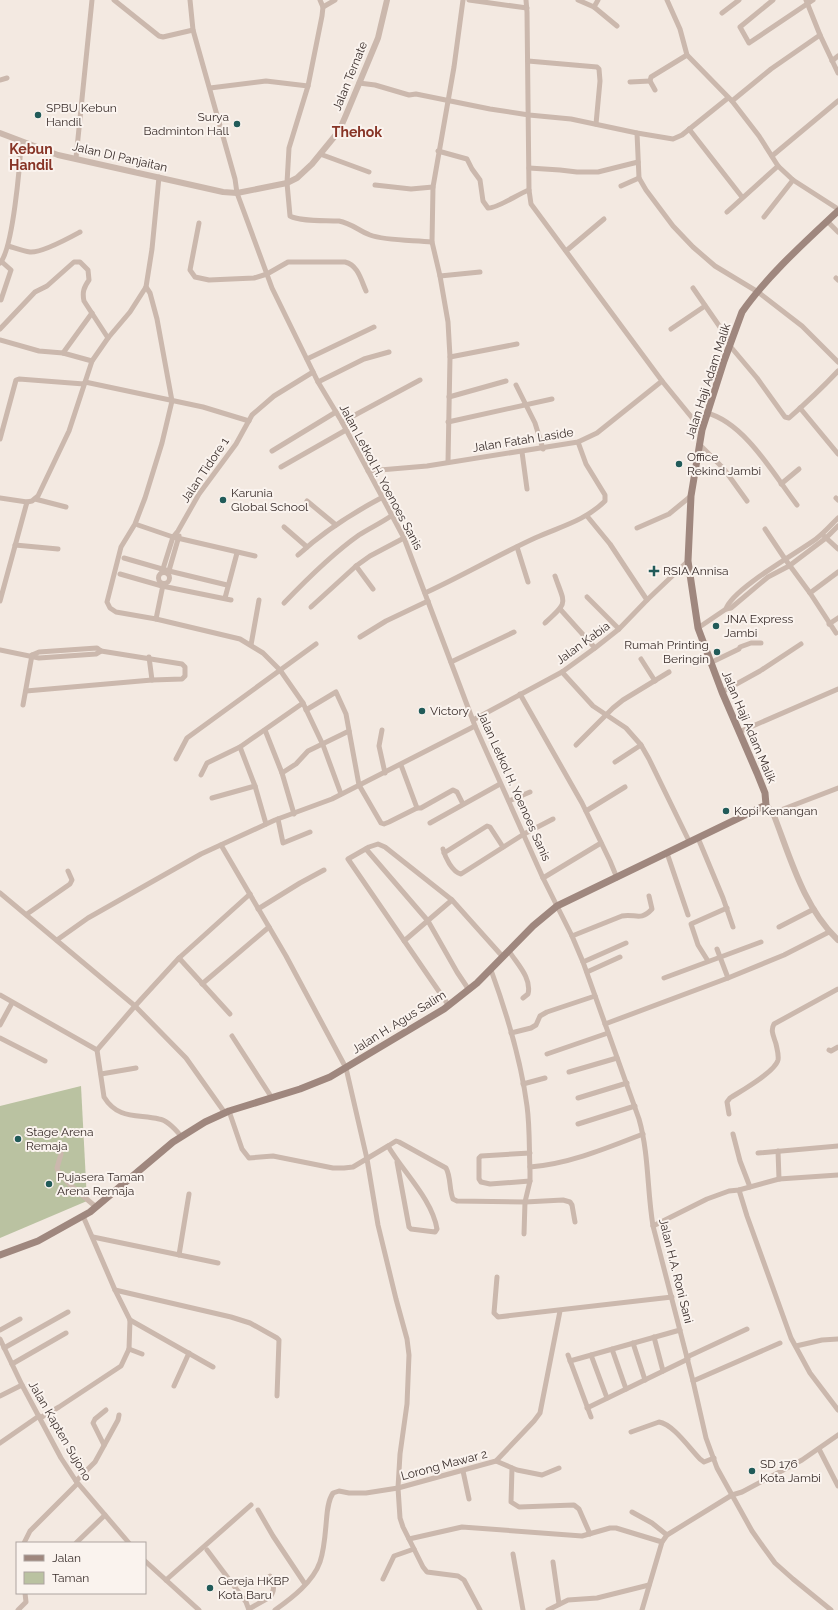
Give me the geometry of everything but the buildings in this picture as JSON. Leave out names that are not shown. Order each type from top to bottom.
[{"type":"main road","name":"Jalan Haji Adam Malik","points":[[766,805],[764,793],[710,663],[698,628],[688,561],[691,496],[702,430],[742,312],[758,292],[838,210]]},
{"type":"main road","points":[[557,906],[766,805]]},
{"type":"main road","name":"Jalan H. Agus Salim","points":[[0,1255],[38,1241],[83,1216],[96,1207],[181,1136],[205,1122],[227,1112],[320,1081],[346,1068],[449,1006],[491,970],[533,926],[557,906]]},
{"type":"street","points":[[76,158],[92,0]]},
{"type":"street","points":[[114,0],[159,36],[163,37],[193,30]]},
{"type":"street","name":"Jalan Letkol H. Yoenoes Sanis","points":[[190,0],[193,30],[235,179],[237,194],[272,288],[318,382],[342,422],[381,498],[404,538],[475,726],[500,784],[557,906]]},
{"type":"street","points":[[320,0],[323,7],[308,86],[289,148],[287,183],[289,214],[292,217],[340,221],[358,227],[370,235],[394,239],[432,242]]},
{"type":"street","points":[[323,7],[335,0]]},
{"type":"street","name":"Jalan Ternate","points":[[237,194],[287,183],[297,178],[305,171],[339,131],[378,38],[387,0]]},
{"type":"street","points":[[448,462],[450,357],[448,322],[432,242],[433,188],[463,0]]},
{"type":"street","points":[[469,0],[527,8]]},
{"type":"street","points":[[526,0],[529,190],[531,204],[662,381],[702,430]]},
{"type":"street","points":[[578,0],[594,8],[617,26]]},
{"type":"street","points":[[594,8],[598,0]]},
{"type":"street","points":[[667,0],[680,29],[687,55],[730,100],[759,136],[778,166],[793,180],[838,210]]},
{"type":"street","points":[[722,13],[739,0]]},
{"type":"street","points":[[773,0],[740,27],[749,42],[807,2],[813,0]]},
{"type":"street","points":[[807,2],[838,74]]},
{"type":"street","points":[[359,82],[409,95],[416,94],[447,101],[529,115],[549,116],[672,139],[689,129],[820,35]]},
{"type":"street","points":[[650,81],[655,74],[687,55]]},
{"type":"street","points":[[832,61],[838,56]]},
{"type":"street","points":[[528,61],[597,67],[600,69],[596,124]]},
{"type":"street","points":[[0,80],[8,78]]},
{"type":"street","points":[[210,88],[266,81],[308,86]]},
{"type":"street","points":[[630,82],[650,81]]},
{"type":"street","points":[[650,81],[655,90]]},
{"type":"street","points":[[772,156],[838,101]]},
{"type":"street","points":[[689,129],[742,198]]},
{"type":"street","name":"Jalan DI Panjaitan","points":[[0,133],[58,155],[237,194]]},
{"type":"street","points":[[636,133],[639,178],[646,190],[673,226],[693,247],[716,266],[758,292],[802,326],[838,362]]},
{"type":"street","points":[[1,300],[11,270],[1,263],[8,246],[14,212],[21,142]]},
{"type":"street","points":[[438,151],[467,159],[480,180],[482,201],[488,208],[494,207],[529,190]]},
{"type":"street","points":[[320,154],[369,172]]},
{"type":"street","points":[[529,168],[577,172],[598,172],[638,162]]},
{"type":"street","points":[[727,212],[778,166]]},
{"type":"street","points":[[0,498],[27,502],[38,496],[69,431],[92,361],[108,338],[130,312],[146,287],[152,248],[159,177]]},
{"type":"street","points":[[621,186],[639,178]]},
{"type":"street","points":[[764,217],[793,180]]},
{"type":"street","points":[[375,185],[411,189],[433,188]]},
{"type":"street","points":[[566,251],[604,219]]},
{"type":"street","points":[[827,221],[838,232]]},
{"type":"street","points":[[199,223],[190,270],[196,277],[209,280],[254,278],[268,274],[288,262],[345,262],[350,263],[355,267],[366,291]]},
{"type":"street","points":[[8,246],[36,252],[59,243],[80,232]]},
{"type":"street","points":[[0,330],[35,292],[47,286],[74,262],[80,262],[88,270],[89,280],[82,295],[84,301],[108,338]]},
{"type":"street","points":[[440,276],[480,272]]},
{"type":"street","points":[[146,287],[150,293],[157,319],[172,401],[162,443],[145,498],[135,524],[121,547],[107,602],[110,608],[116,612],[156,619],[240,639],[263,653],[280,670],[303,703],[323,745],[341,794]]},
{"type":"street","points":[[693,288],[730,345],[757,378],[785,417],[789,418],[820,391],[838,371]]},
{"type":"street","points":[[671,329],[705,306]]},
{"type":"street","points":[[63,353],[92,313]]},
{"type":"street","points":[[307,359],[374,327]]},
{"type":"street","points":[[0,340],[39,351],[63,353],[92,361]]},
{"type":"street","points":[[450,357],[518,344]]},
{"type":"street","points":[[318,382],[364,359],[389,352]]},
{"type":"street","name":"Jalan Tidore 1","points":[[173,537],[199,494],[236,444],[249,421],[258,409],[274,396],[313,372]]},
{"type":"street","points":[[0,439],[3,420],[14,383],[19,379],[85,383],[203,407],[249,421]]},
{"type":"street","points":[[342,422],[420,380]]},
{"type":"street","points":[[449,397],[506,381]]},
{"type":"street","name":"Jalan Fatah Laside","points":[[368,471],[427,466],[543,449],[578,442],[597,433],[662,381]]},
{"type":"street","points":[[516,384],[535,423],[543,449]]},
{"type":"street","points":[[448,422],[552,399]]},
{"type":"street","points":[[800,408],[838,454]]},
{"type":"street","points":[[272,451],[336,412]]},
{"type":"street","points":[[707,413],[724,419],[749,441],[770,466],[781,484],[797,505]]},
{"type":"street","points":[[281,468],[346,430]]},
{"type":"street","points":[[425,593],[540,536],[587,516],[601,505],[605,498],[586,464],[578,442]]},
{"type":"street","points":[[699,444],[724,470],[747,501]]},
{"type":"street","points":[[522,452],[527,489]]},
{"type":"street","points":[[781,484],[799,469]]},
{"type":"street","points":[[637,528],[669,514],[691,496]]},
{"type":"street","points":[[298,556],[318,537],[381,498]]},
{"type":"street","points":[[35,499],[66,507]]},
{"type":"street","points":[[307,501],[336,525]]},
{"type":"street","points":[[0,601],[27,502]]},
{"type":"street","points":[[284,603],[304,582],[335,554],[359,536],[391,516]]},
{"type":"street","points":[[587,516],[610,544],[647,600]]},
{"type":"street","points":[[767,575],[789,566],[824,536],[838,518]]},
{"type":"street","points":[[138,525],[173,537],[255,556]]},
{"type":"street","points":[[698,628],[726,609],[728,604],[767,575],[785,559],[838,526]]},
{"type":"street","points":[[284,527],[307,547]]},
{"type":"street","points":[[765,529],[836,633]]},
{"type":"street","points":[[163,585],[159,581],[158,577],[166,572],[180,538],[178,531]]},
{"type":"street","points":[[824,536],[836,548],[838,555]]},
{"type":"street","points":[[156,619],[163,585],[169,580],[166,572],[173,537]]},
{"type":"street","points":[[311,607],[356,566],[370,556],[404,538]]},
{"type":"street","points":[[15,545],[58,550]]},
{"type":"street","points":[[517,547],[528,582]]},
{"type":"street","points":[[225,598],[237,552]]},
{"type":"street","points":[[124,558],[166,572],[228,585]]},
{"type":"street","name":"Jalan Kabia","points":[[473,720],[562,672],[595,648],[619,629],[688,561]]},
{"type":"street","points":[[356,566],[373,589]]},
{"type":"street","points":[[810,593],[838,572]]},
{"type":"street","points":[[120,574],[231,600]]},
{"type":"street","points":[[545,623],[563,605],[564,600],[555,576]]},
{"type":"street","points":[[587,597],[619,629]]},
{"type":"street","points":[[251,645],[259,600]]},
{"type":"street","points":[[360,637],[386,621],[428,601]]},
{"type":"street","points":[[560,609],[595,648]]},
{"type":"street","points":[[829,624],[838,618]]},
{"type":"street","points":[[451,662],[514,632]]},
{"type":"street","points":[[710,663],[746,644],[761,643]]},
{"type":"street","points":[[176,760],[187,738],[316,644]]},
{"type":"street","points":[[722,692],[760,671],[801,644]]},
{"type":"street","points":[[0,650],[32,655],[39,658],[96,654],[101,651],[149,657],[182,664],[185,667],[185,676],[182,678],[26,691]]},
{"type":"street","points":[[23,705],[32,655]]},
{"type":"street","points":[[149,657],[152,680]]},
{"type":"street","points":[[641,659],[655,681]]},
{"type":"street","points":[[562,672],[588,702],[626,728],[640,745],[649,759],[689,842]]},
{"type":"street","points":[[576,745],[623,700],[669,672]]},
{"type":"street","points":[[739,732],[838,689]]},
{"type":"street","points":[[306,710],[336,692],[346,714],[359,785],[381,823],[389,822],[417,808],[421,808],[453,790],[457,792],[463,804]]},
{"type":"street","points":[[520,694],[586,811],[610,861],[616,878]]},
{"type":"street","points":[[201,775],[207,763],[240,747],[303,703]]},
{"type":"street","points":[[58,940],[88,918],[200,854],[278,819],[332,799],[475,726]]},
{"type":"street","points":[[266,730],[282,773],[294,814]]},
{"type":"street","points":[[382,730],[379,746],[385,773]]},
{"type":"street","points":[[282,773],[296,764],[308,752],[349,732]]},
{"type":"street","points":[[615,762],[640,745]]},
{"type":"street","points":[[240,747],[255,786],[266,824]]},
{"type":"street","points":[[401,765],[417,808]]},
{"type":"street","points":[[430,823],[500,784]]},
{"type":"street","points":[[212,798],[255,786]]},
{"type":"street","points":[[586,811],[625,787]]},
{"type":"street","points":[[773,813],[838,788]]},
{"type":"street","points":[[509,801],[530,792]]},
{"type":"street","points":[[766,805],[773,813],[798,878],[814,910],[829,932],[838,940]]},
{"type":"street","points":[[278,819],[283,843],[310,832]]},
{"type":"street","points":[[503,847],[490,827],[486,826],[444,851],[451,866],[457,873],[461,874],[524,834],[553,819]]},
{"type":"street","points":[[698,838],[733,927]]},
{"type":"street","points":[[543,878],[601,843]]},
{"type":"street","points":[[449,1006],[348,859],[378,844],[385,846],[452,900],[503,957]]},
{"type":"street","points":[[221,845],[286,956],[346,1068],[367,1159],[378,1225],[407,1339],[409,1355],[408,1404],[400,1454],[398,1488],[400,1518],[414,1550],[427,1572],[458,1576],[464,1580],[480,1610]]},
{"type":"street","points":[[366,849],[428,921],[469,990]]},
{"type":"street","points":[[667,853],[688,915]]},
{"type":"street","points":[[258,909],[324,870]]},
{"type":"street","points":[[27,914],[70,884],[72,880],[68,871]]},
{"type":"street","points":[[0,893],[27,914],[135,1006],[186,1058],[227,1112],[242,1149],[249,1158],[273,1156],[333,1168],[353,1167],[396,1141],[446,1168],[449,1173],[450,1191],[453,1199],[457,1201],[525,1202],[563,1200],[570,1202],[572,1205],[574,1222]]},
{"type":"street","points":[[97,1050],[179,958],[250,894]]},
{"type":"street","points":[[572,936],[622,916],[627,915],[636,917],[648,913],[652,909],[649,896]]},
{"type":"street","points":[[404,941],[452,900]]},
{"type":"street","name":"Jalan H.A. Roni Sani","points":[[557,906],[583,962],[643,1134],[649,1202],[653,1226],[672,1297],[706,1438],[732,1495],[752,1530],[775,1563],[832,1610]]},
{"type":"street","points":[[708,961],[698,945],[691,924],[726,908]]},
{"type":"street","points":[[779,927],[814,910]]},
{"type":"street","points":[[202,984],[269,928]]},
{"type":"street","points":[[605,1024],[728,978],[784,955],[829,932]]},
{"type":"street","points":[[664,978],[761,942]]},
{"type":"street","points":[[583,962],[626,943]]},
{"type":"street","points":[[717,949],[728,978]]},
{"type":"street","points":[[509,951],[526,976],[529,984],[528,994],[523,998]]},
{"type":"street","points":[[586,972],[620,957]]},
{"type":"street","points":[[179,958],[230,1014]]},
{"type":"street","points":[[491,970],[505,1010],[527,1107],[530,1181],[525,1202],[524,1234]]},
{"type":"street","points":[[729,1114],[727,1102],[730,1098],[755,1082],[776,1064],[778,1055],[772,1032],[774,1024],[838,989]]},
{"type":"street","points":[[0,995],[97,1050]]},
{"type":"street","points":[[511,1033],[531,1028],[536,1025],[540,1016],[548,1012],[595,996]]},
{"type":"street","points":[[0,1026],[12,1002]]},
{"type":"street","points":[[547,1054],[608,1033]]},
{"type":"street","points":[[232,1036],[272,1098]]},
{"type":"street","points":[[0,1038],[45,1061]]},
{"type":"street","points":[[829,1050],[831,1051],[838,1047]]},
{"type":"street","points":[[97,1050],[104,1097],[107,1104],[127,1116],[160,1118],[174,1128],[181,1136]]},
{"type":"street","points":[[570,1072],[617,1058]]},
{"type":"street","points":[[101,1074],[136,1068]]},
{"type":"street","points":[[523,1084],[545,1078]]},
{"type":"street","points":[[578,1098],[626,1084]]},
{"type":"street","points":[[578,1124],[634,1106]]},
{"type":"street","points":[[530,1167],[544,1166],[614,1146],[643,1134]]},
{"type":"street","points":[[733,1134],[740,1161],[750,1187]]},
{"type":"street","points":[[388,1146],[397,1162],[408,1175],[430,1210],[436,1224],[437,1229],[435,1232],[411,1229],[409,1227],[397,1162]]},
{"type":"street","points":[[758,1153],[838,1146]]},
{"type":"street","points":[[778,1151],[779,1179]]},
{"type":"street","points":[[530,1153],[481,1156],[479,1158],[479,1179],[481,1182],[490,1184],[530,1181]]},
{"type":"street","points":[[61,1154],[57,1168],[58,1171],[69,1184],[96,1207]]},
{"type":"street","points":[[653,1226],[707,1199],[729,1191],[739,1190],[779,1179],[838,1175]]},
{"type":"street","points":[[739,1190],[791,1338],[810,1373],[838,1410]]},
{"type":"street","points":[[179,1255],[189,1194]]},
{"type":"street","points":[[0,1443],[40,1417],[59,1407],[121,1366],[129,1348],[130,1320],[115,1290],[83,1216]]},
{"type":"street","points":[[93,1237],[218,1263]]},
{"type":"street","points":[[497,1277],[494,1313],[496,1317],[560,1311],[672,1297]]},
{"type":"street","points":[[115,1290],[232,1317],[250,1323],[277,1338],[279,1340],[277,1396]]},
{"type":"street","points":[[559,1468],[542,1475],[530,1474],[496,1461],[540,1413],[560,1311]]},
{"type":"street","points":[[4,1348],[68,1312]]},
{"type":"street","points":[[0,1330],[20,1319]]},
{"type":"street","points":[[130,1320],[213,1367]]},
{"type":"street","points":[[587,1408],[747,1329]]},
{"type":"street","points":[[570,1361],[680,1330]]},
{"type":"street","points":[[12,1364],[66,1333]]},
{"type":"street","points":[[654,1337],[664,1371]]},
{"type":"street","name":"Jalan Kapten Sujono","points":[[0,1339],[22,1385],[61,1458],[76,1482],[128,1542]]},
{"type":"street","points":[[796,1346],[822,1340],[838,1339]]},
{"type":"street","points":[[633,1343],[645,1380]]},
{"type":"street","points":[[693,1381],[780,1343]]},
{"type":"street","points":[[129,1348],[142,1354]]},
{"type":"street","points":[[612,1349],[626,1389]]},
{"type":"street","points":[[174,1386],[189,1353]]},
{"type":"street","points":[[568,1355],[591,1417]]},
{"type":"street","points":[[591,1355],[607,1398]]},
{"type":"street","points":[[0,1396],[22,1385]]},
{"type":"street","points":[[104,1445],[93,1423],[95,1418],[106,1410]]},
{"type":"street","points":[[24,1542],[30,1531],[95,1462],[118,1420],[119,1415]]},
{"type":"street","points":[[631,1432],[659,1422],[664,1423],[673,1430],[700,1460],[704,1462],[714,1458]]},
{"type":"street","points":[[642,1610],[662,1542],[667,1535],[732,1495],[742,1492],[802,1460],[838,1436]]},
{"type":"street","points":[[819,1449],[838,1486]]},
{"type":"street","name":"Lorong Mawar 2","points":[[305,1584],[320,1563],[323,1552],[330,1496],[333,1493],[339,1491],[349,1493],[366,1493],[398,1488],[496,1461]]},
{"type":"street","points":[[512,1468],[511,1502],[513,1505],[519,1507],[574,1505],[579,1509],[590,1534]]},
{"type":"street","points":[[463,1471],[469,1499]]},
{"type":"street","points":[[166,1580],[251,1505]]},
{"type":"street","points":[[258,1510],[273,1536],[305,1584],[295,1595],[275,1610]]},
{"type":"street","points":[[632,1512],[667,1535]]},
{"type":"street","points":[[77,1542],[105,1515]]},
{"type":"street","points":[[409,1539],[462,1527],[582,1536],[616,1528],[662,1542]]},
{"type":"street","points":[[207,1550],[246,1602],[249,1610],[272,1594],[274,1588],[270,1576]]},
{"type":"street","points":[[383,1579],[394,1556],[414,1550]]},
{"type":"street","points":[[513,1554],[523,1610]]},
{"type":"street","points":[[146,1562],[199,1610]]},
{"type":"street","points":[[553,1562],[559,1604]]},
{"type":"street","points":[[548,1610],[568,1600],[588,1599],[616,1594],[650,1585]]},
{"type":"street","points":[[18,1610],[26,1602],[26,1594]]},
{"type":"green space","points":[[81,1086],[87,1201],[0,1238],[0,1106]]},
{"type":"place","name":"SPBU Kebun Handil","points":[[38,115]]},
{"type":"place","name":"Surya Badminton Hall","points":[[237,124]]},
{"type":"place","name":"Office Rekind Jambi","points":[[679,464]]},
{"type":"place","name":"Karunia Global School","points":[[223,500]]},
{"type":"place","name":"RSIA Annisa","points":[[654,571]]},
{"type":"place","name":"JNA Express Jambi","points":[[716,626]]},
{"type":"place","name":"Rumah Printing Beringin","points":[[717,652]]},
{"type":"place","name":"Victory","points":[[422,711]]},
{"type":"place","name":"Kopi Kenangan","points":[[726,811]]},
{"type":"place","name":"Stage Arena Remaja","points":[[18,1139]]},
{"type":"place","name":"Pujasera Taman Arena Remaja","points":[[49,1184]]},
{"type":"place","name":"SD 176 Kota Jambi","points":[[752,1471]]},
{"type":"place","name":"Gereja HKBP Kota Baru","points":[[210,1588]]},
{"type":"district","name":"Thehok","points":[[357,132]]},
{"type":"district","name":"Kebun Handil","points":[[31,158]]}]
